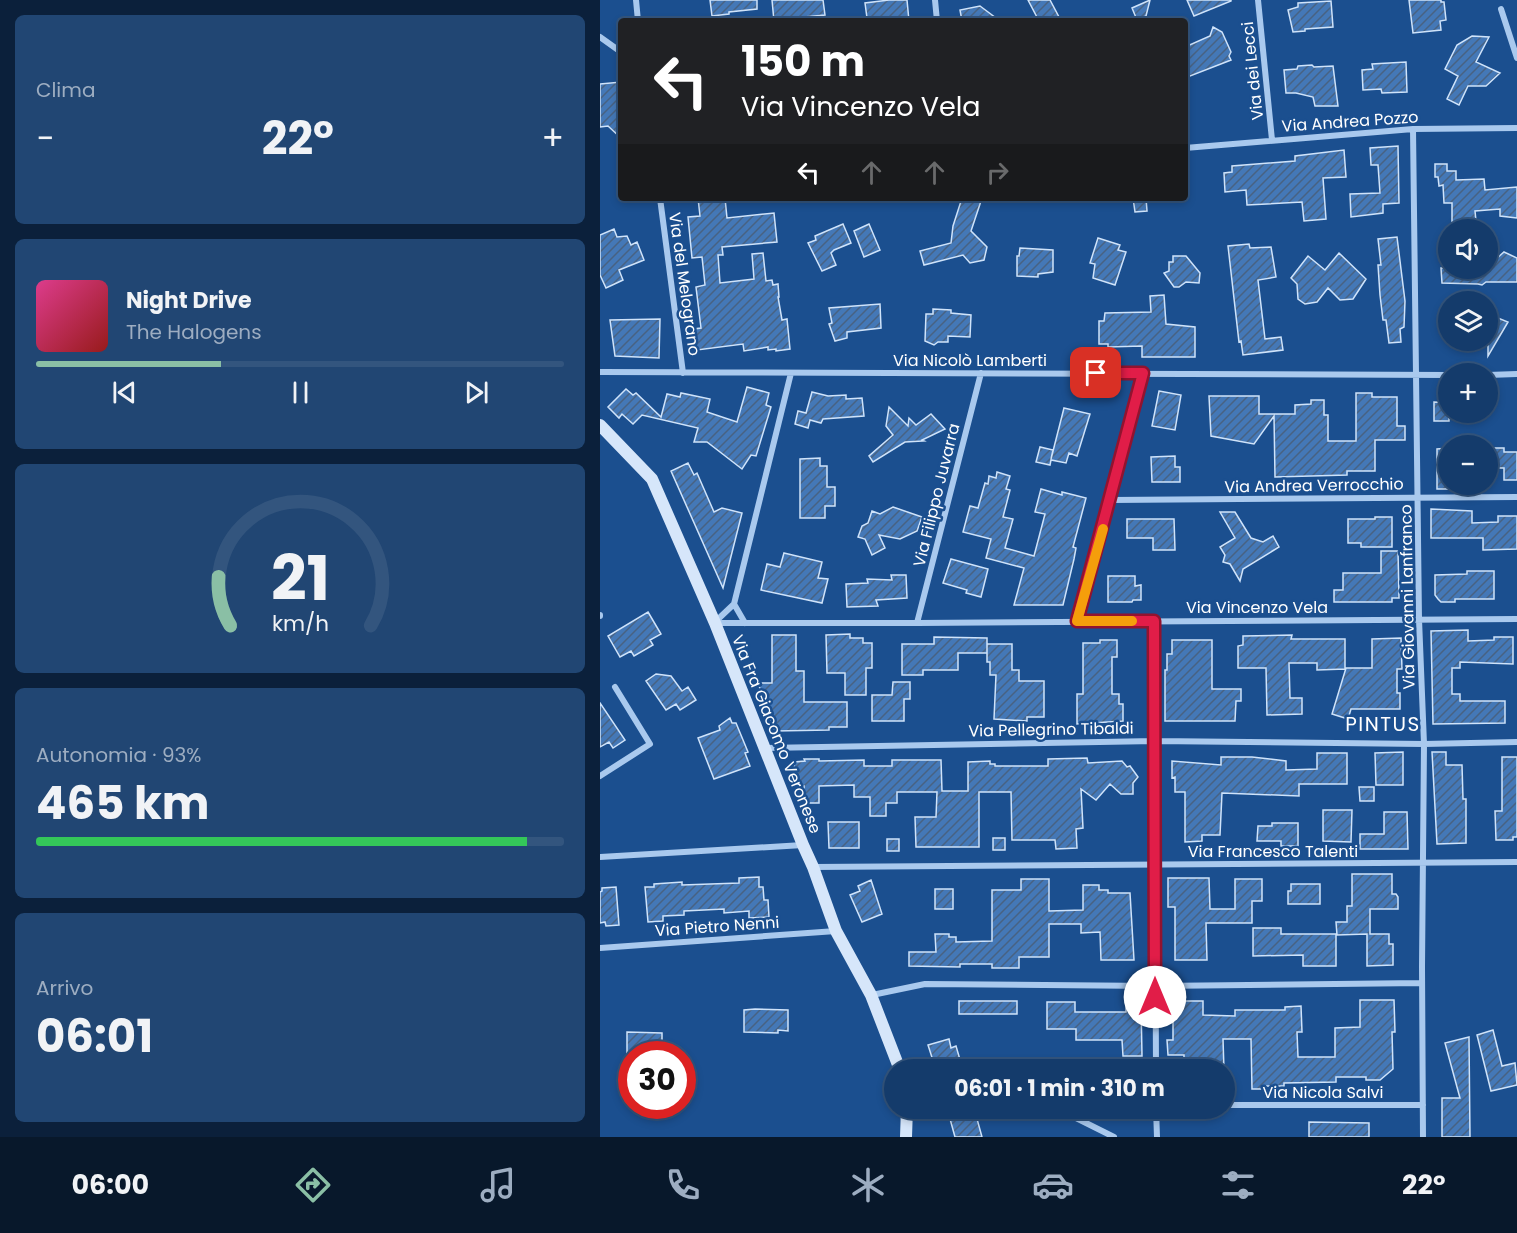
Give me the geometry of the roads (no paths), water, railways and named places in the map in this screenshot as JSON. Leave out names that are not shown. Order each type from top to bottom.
[{"type":"street","points":[[636,0],[638,18]]},
{"type":"street","points":[[935,0],[937,18]]},
{"type":"street","name":"Via dei Lecci","points":[[1258,0],[1272,140]]},
{"type":"street","points":[[1501,9],[1517,58]]},
{"type":"street","points":[[600,37],[618,50]]},
{"type":"street","name":"Via Andrea Pozzo","points":[[1188,148],[1413,129],[1517,128]]},
{"type":"street","name":"Via Giovanni Lanfranco","points":[[1413,129],[1419,619],[1424,744],[1423,1137]]},
{"type":"street","name":"Via del Melograno","points":[[660,201],[683,373]]},
{"type":"street","name":"Via Nicolò Lamberti","points":[[600,372],[1438,375]]},
{"type":"street","name":"Via Filippo Juvarra","points":[[917,623],[981,373]]},
{"type":"street","points":[[1077,621],[1143,373]]},
{"type":"street","points":[[715,623],[734,604],[791,374]]},
{"type":"street","points":[[1498,375],[1517,374]]},
{"type":"street","name":"Via Fra Giacomo Veronese","points":[[602,429],[652,479],[715,623],[813,867],[836,931],[871,995],[896,1059]]},
{"type":"street","name":"Via Andrea Verrocchio","points":[[1111,500],[1517,497]]},
{"type":"street","points":[[734,604],[745,623]]},
{"type":"street","name":"Via Vincenzo Vela","points":[[715,623],[1517,619]]},
{"type":"street","points":[[1154,621],[1156,1059]]},
{"type":"street","points":[[600,776],[650,744],[615,687]]},
{"type":"street","name":"Via Pellegrino Tibaldi","points":[[765,748],[1155,741],[1424,744],[1517,742]]},
{"type":"street","points":[[600,857],[803,845]]},
{"type":"street","name":"Via Francesco Talenti","points":[[813,867],[1517,862]]},
{"type":"street","name":"Via Pietro Nenni","points":[[600,948],[836,931]]},
{"type":"street","points":[[871,995],[925,984],[1155,986],[1422,983]]},
{"type":"street","name":"Via Nicola Salvi","points":[[1235,1105],[1423,1105]]},
{"type":"street","points":[[906,1137],[907,1119]]},
{"type":"street","points":[[1076,1119],[1114,1137]]},
{"type":"street","points":[[1156,1119],[1156,1137]]},
{"type":"district","name":"PINTUS","points":[[1383,724]]}]
